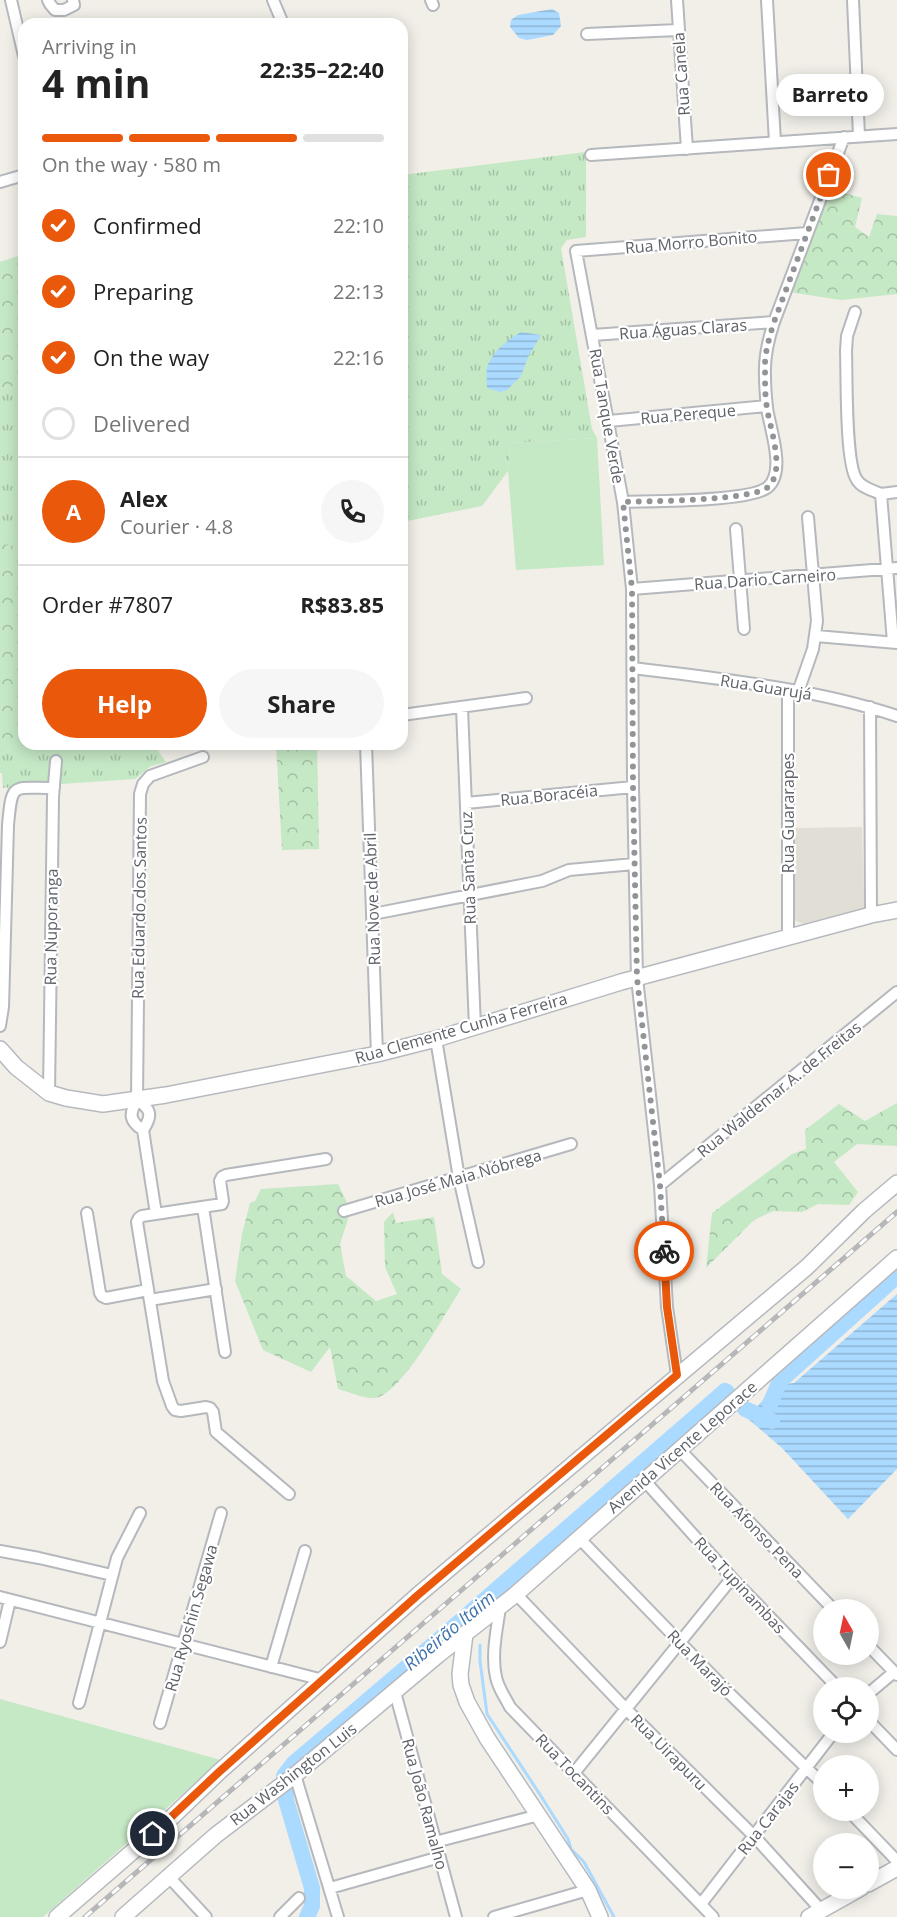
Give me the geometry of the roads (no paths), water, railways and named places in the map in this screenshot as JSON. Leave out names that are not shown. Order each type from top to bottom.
[{"type":"street","points":[[11,0],[18,30]]},
{"type":"street","points":[[48,0],[55,9],[64,10],[74,4],[74,0]]},
{"type":"street","points":[[273,0],[280,18]]},
{"type":"street","name":"Rua Canela","points":[[677,0],[687,148]]},
{"type":"street","points":[[767,0],[776,142]]},
{"type":"street","points":[[853,0],[859,136]]},
{"type":"street","points":[[587,34],[678,30]]},
{"type":"street","points":[[591,154],[897,134]]},
{"type":"street","points":[[623,502],[738,497],[767,488],[774,479],[776,457],[767,406],[765,360],[774,322],[844,137]]},
{"type":"street","points":[[0,182],[18,177]]},
{"type":"street","name":"Rua Morro Bonito","points":[[576,251],[807,232]]},
{"type":"street","name":"Rua Tanque Verde","points":[[576,251],[623,502],[632,589],[637,978],[660,1185],[667,1307],[677,1375]]},
{"type":"street","points":[[855,312],[846,344],[849,453],[853,472],[856,480],[863,486],[880,494],[897,492]]},
{"type":"street","name":"Rua Águas Claras","points":[[593,335],[774,322]]},
{"type":"street","name":"Rua Pereque","points":[[609,421],[767,406]]},
{"type":"street","points":[[816,636],[895,643],[892,569],[880,494]]},
{"type":"street","name":"Rua Guararapes","points":[[788,936],[793,691],[816,636],[817,621],[808,517]]},
{"type":"street","points":[[736,529],[744,629]]},
{"type":"street","name":"Rua Dario Carneiro","points":[[632,589],[892,569]]},
{"type":"street","name":"Rua Guarujá","points":[[633,668],[845,700],[897,716]]},
{"type":"street","points":[[408,714],[526,698]]},
{"type":"street","points":[[870,707],[871,915]]},
{"type":"street","name":"Rua Santa Cruz","points":[[462,708],[475,1027]]},
{"type":"street","name":"Rua Nove de Abril","points":[[366,750],[377,1054]]},
{"type":"street","name":"Rua Eduardo dos Santos","points":[[143,1130],[134,1124],[132,1117],[132,1109],[137,1100],[140,794],[143,784],[150,776],[203,757]]},
{"type":"street","name":"Rua Nuporanga","points":[[49,1093],[56,761]]},
{"type":"street","name":"Rua Boracéia","points":[[466,803],[633,787]]},
{"type":"street","points":[[0,1026],[3,1007],[10,798],[16,790],[21,788],[54,788]]},
{"type":"street","points":[[373,914],[542,880],[569,870],[634,864]]},
{"type":"street","name":"Rua Clemente Cunha Ferreira","points":[[0,1049],[16,1067],[49,1093],[96,1103],[137,1100],[377,1054],[436,1039],[637,978],[788,936],[897,910]]},
{"type":"street","name":"Rua Waldemar A. de Freitas","points":[[660,1185],[897,992]]},
{"type":"street","points":[[436,1039],[459,1178],[478,1262]]},
{"type":"street","points":[[137,1100],[147,1107],[149,1115],[149,1121],[143,1130],[156,1214]]},
{"type":"street","name":"Rua José Maia Nóbrega","points":[[344,1211],[571,1144]]},
{"type":"street","points":[[289,1494],[216,1432],[213,1412],[210,1408],[180,1411],[175,1410],[172,1406],[163,1381],[137,1222],[142,1216],[222,1204],[220,1181],[226,1175],[326,1159]]},
{"type":"street","points":[[57,1917],[169,1820],[219,1772],[418,1595],[807,1267],[897,1182]]},
{"type":"street","points":[[203,1207],[225,1352]]},
{"type":"street","points":[[87,1213],[102,1296],[106,1298],[216,1289]]},
{"type":"street","name":"Avenida Vicente Leporace","points":[[465,1634],[516,1594],[897,1258]]},
{"type":"street","name":"Rua Afonso Pena","points":[[680,1450],[823,1599]]},
{"type":"street","name":"Rua Tupinambas","points":[[644,1480],[732,1578],[827,1677]]},
{"type":"street","points":[[79,1703],[117,1558],[140,1513]]},
{"type":"street","name":"Rua Ryoshin Segawa","points":[[160,1723],[221,1513]]},
{"type":"street","name":"Rua Marajó","points":[[579,1538],[729,1693],[813,1774]]},
{"type":"street","points":[[0,1551],[112,1575]]},
{"type":"street","points":[[270,1667],[305,1551]]},
{"type":"street","points":[[574,1773],[732,1578]]},
{"type":"street","name":"Rua Uirapuru","points":[[516,1594],[626,1709],[754,1836],[815,1914]]},
{"type":"street","points":[[0,1642],[5,1598],[322,1680]]},
{"type":"street","name":"Rua Tocantins","points":[[500,1606],[494,1664],[500,1689],[510,1707],[713,1917]]},
{"type":"street","points":[[465,1634],[460,1674],[464,1694],[487,1738],[588,1890],[600,1917]]},
{"type":"street","name":"Rua Washington Luis","points":[[123,1917],[216,1835],[291,1778],[465,1634]]},
{"type":"street","points":[[879,1656],[896,1673],[879,1686]]},
{"type":"street","name":"Rua João Ramalho","points":[[395,1692],[456,1917]]},
{"type":"street","points":[[879,1731],[897,1750]]},
{"type":"street","name":"Rua Carajas","points":[[701,1904],[826,1743]]},
{"type":"street","points":[[291,1778],[338,1917]]},
{"type":"street","points":[[435,1842],[539,1815]]},
{"type":"street","points":[[859,1821],[897,1861]]},
{"type":"street","points":[[330,1888],[440,1857]]},
{"type":"street","points":[[879,1878],[897,1868]]},
{"type":"street","points":[[168,1876],[206,1917]]},
{"type":"street","points":[[494,1917],[588,1890]]},
{"type":"street","points":[[280,1917],[299,1898]]},
{"type":"street","points":[[815,1914],[842,1899]]},
{"type":"water","points":[[552,9],[559,13],[561,26],[553,35],[527,40],[519,38],[510,27],[511,20],[518,15]]},
{"type":"water","points":[[521,332],[541,335],[528,357],[521,376],[507,390],[500,392],[487,388],[487,368],[492,357],[505,343]]},
{"type":"water","points":[[897,1294],[897,1469],[848,1519],[782,1448],[747,1418],[776,1385],[794,1383]]},
{"type":"waterway","name":"Ribeirão Itaim","points":[[770,1404],[780,1381],[897,1276]]},
{"type":"waterway","name":"Ribeirão Itaim","points":[[307,1917],[312,1906],[312,1888],[286,1800],[284,1776],[294,1763],[725,1391],[727,1392]]},
{"type":"waterway","name":"Ribeirão Itaim","points":[[745,1409],[772,1421]]},
{"type":"waterway","name":"Ribeirão Itaim","points":[[442,1637],[449,1639]]},
{"type":"waterway","points":[[480,1645],[487,1714],[568,1839],[571,1849],[584,1862],[614,1917]]},
{"type":"railway","points":[[85,1917],[897,1212]]},
{"type":"place","name":"Barreto","points":[[829,175]]}]
